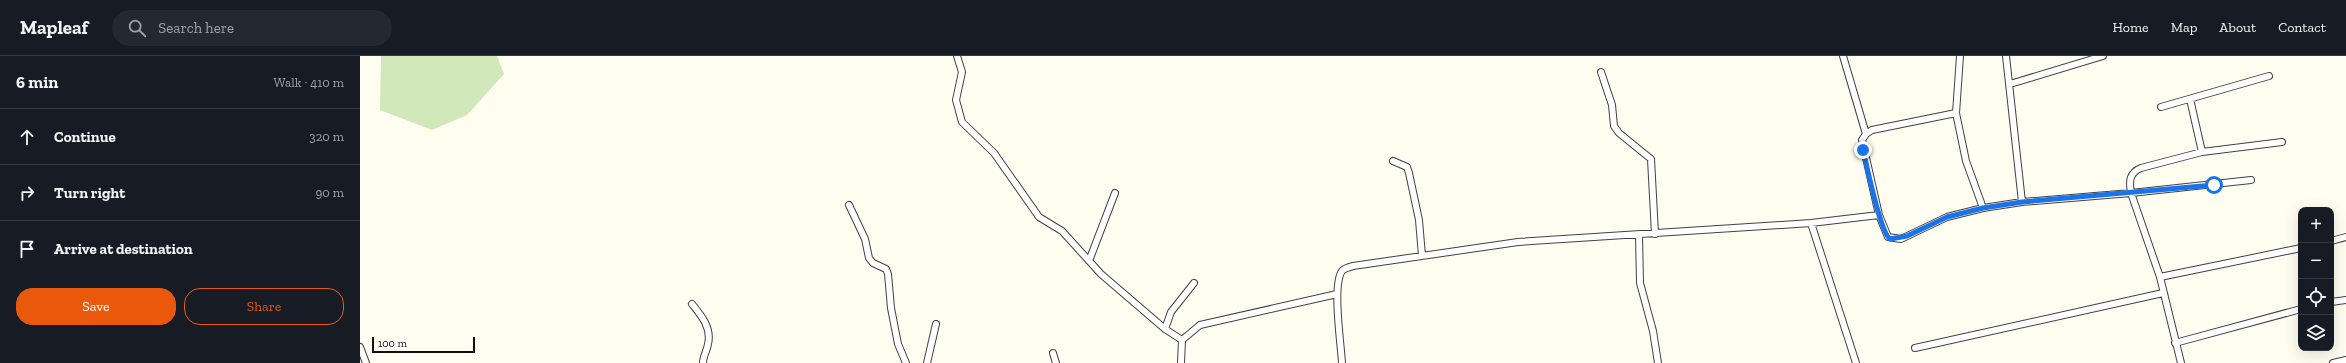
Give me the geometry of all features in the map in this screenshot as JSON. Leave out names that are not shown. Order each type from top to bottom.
[{"type":"street","points":[[957,56],[962,72],[956,100],[962,122],[994,153],[1039,217],[1062,231],[1089,261],[1165,329],[1182,340]]},
{"type":"street","points":[[1843,56],[1866,134]]},
{"type":"street","points":[[1960,56],[1956,113],[1966,161],[1983,208]]},
{"type":"street","points":[[2006,56],[2022,202]]},
{"type":"street","points":[[2010,84],[2102,56]]},
{"type":"street","points":[[1602,72],[1612,105],[1614,126],[1619,133],[1651,160],[1655,234]]},
{"type":"street","points":[[2160,107],[2269,76]]},
{"type":"street","points":[[2190,99],[2202,152]]},
{"type":"street","points":[[1956,113],[1881,128],[1866,134],[1862,140],[1863,150],[1879,215],[1886,235],[1890,239],[1896,239],[1947,217],[1983,208],[2022,202],[2131,193],[2251,180]]},
{"type":"street","points":[[2181,363],[2160,277],[2131,193],[2130,176],[2134,171],[2202,152],[2282,142]]},
{"type":"street","points":[[1393,161],[1407,167],[1409,172],[1419,220],[1422,256]]},
{"type":"street","points":[[1089,261],[1115,193]]},
{"type":"street","points":[[849,205],[865,239],[869,258],[873,263],[886,269],[888,274],[891,308],[896,337],[906,363]]},
{"type":"street","points":[[1342,363],[1337,294],[1340,274],[1344,269],[1368,263],[1518,242],[1811,223],[1879,215]]},
{"type":"street","points":[[1811,223],[1856,363]]},
{"type":"street","points":[[1639,234],[1640,284],[1653,331],[1658,363]]},
{"type":"street","points":[[2334,240],[2346,237]]},
{"type":"street","points":[[2160,277],[2298,249]]},
{"type":"street","points":[[1165,329],[1171,312],[1194,283]]},
{"type":"street","points":[[1915,348],[2163,293]]},
{"type":"street","points":[[1181,363],[1182,340],[1200,325],[1337,294]]},
{"type":"street","points":[[2334,302],[2346,300]]},
{"type":"street","points":[[692,304],[706,322],[709,344],[703,363]]},
{"type":"street","points":[[2175,343],[2298,310]]},
{"type":"street","points":[[927,363],[936,324]]},
{"type":"street","points":[[360,347],[366,363]]},
{"type":"street","points":[[1054,353],[1056,363]]},
{"type":"street","points":[[2332,363],[2346,360]]},
{"type":"green space","points":[[381,56],[497,56],[504,74],[467,115],[432,130],[380,110]]},
{"type":"route","points":[[1863,150],[1879,215],[1886,235],[1890,239],[1907,236],[1947,217],[1983,208],[2022,202],[2214,185]]}]
